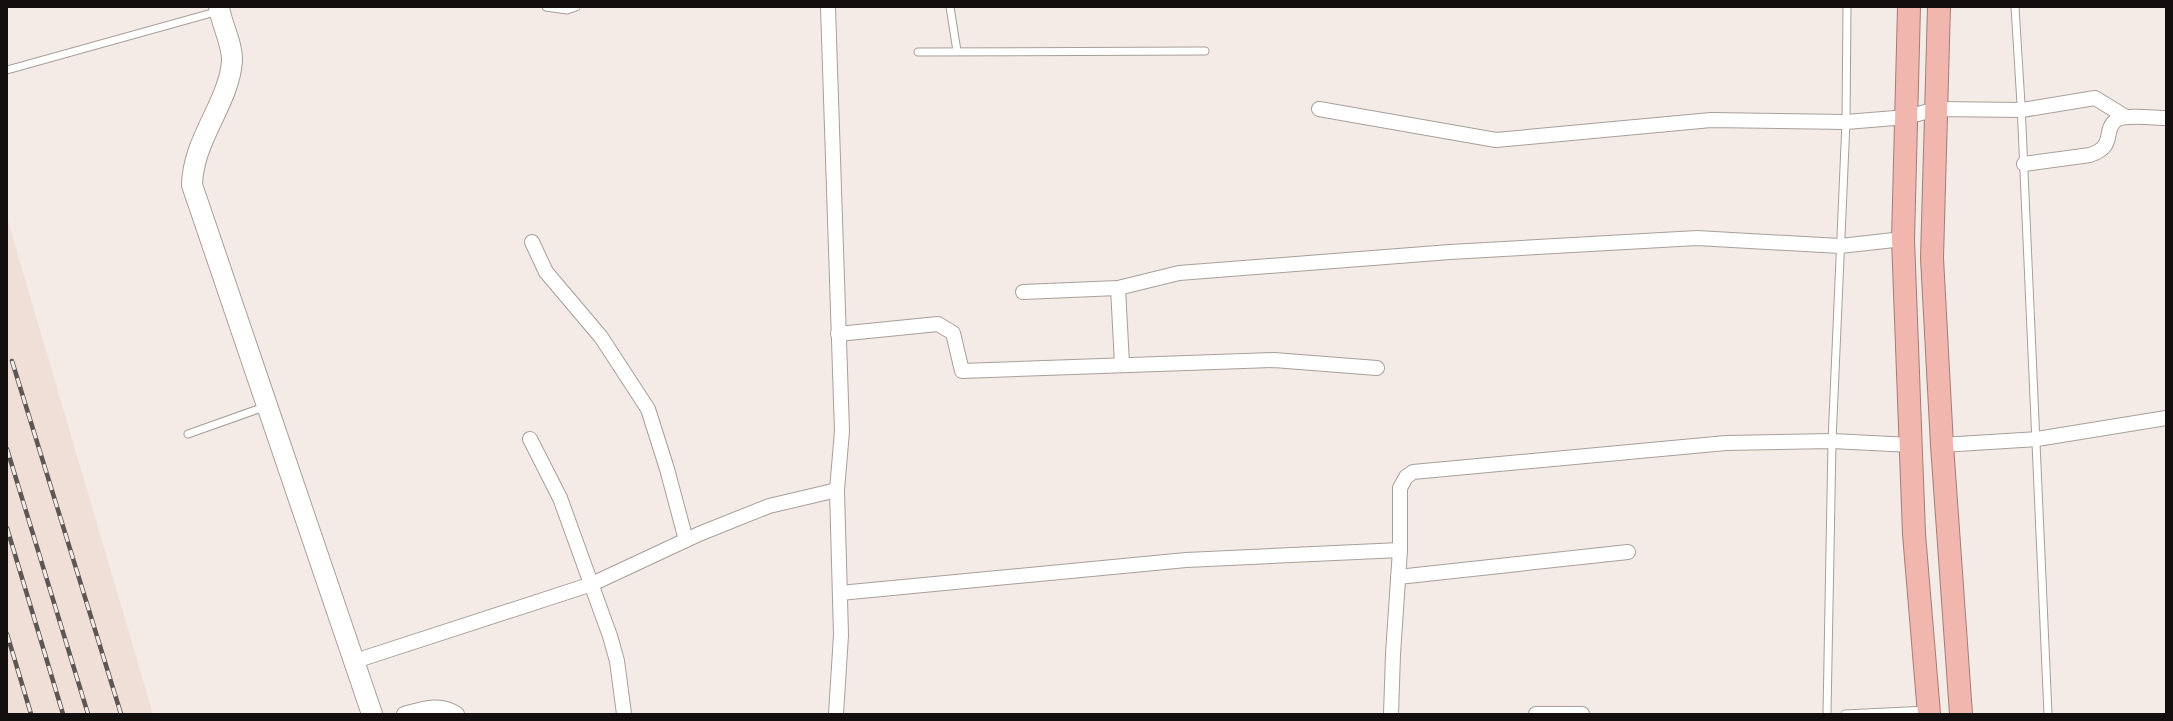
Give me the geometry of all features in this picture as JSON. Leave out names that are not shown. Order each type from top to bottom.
[{"type":"highway","points":[[1909,7],[1903,239],[1914,534],[1928,712]]},
{"type":"highway","points":[[1939,7],[1932,258],[1942,445],[1961,714]]},
{"type":"main road","points":[[223,8],[232,58],[230,75],[196,156],[192,171],[192,185],[372,714]]},
{"type":"street","points":[[828,7],[842,431],[837,490],[841,635],[836,714]]},
{"type":"street","points":[[1319,109],[1496,140],[1711,120],[1846,122],[1907,117],[1936,109],[2022,110],[2095,98],[2126,117]]},
{"type":"street","points":[[2024,164],[2090,155],[2099,152],[2108,142],[2112,124],[2117,120],[2126,117],[2166,118]]},
{"type":"street","points":[[1023,292],[1118,288],[1179,273],[1450,252],[1697,238],[1840,246],[1903,239]]},
{"type":"street","points":[[532,242],[546,272],[601,337],[648,409],[668,469],[686,540]]},
{"type":"street","points":[[1118,288],[1122,364]]},
{"type":"street","points":[[838,334],[938,324],[953,333],[962,371],[1122,364],[1274,360],[1377,368]]},
{"type":"street","points":[[1942,445],[2037,439],[2166,418]]},
{"type":"street","points":[[530,439],[560,498],[592,584],[617,661],[624,714]]},
{"type":"street","points":[[1391,714],[1393,654],[1400,550],[1400,488],[1406,477],[1413,472],[1726,443],[1832,441],[1911,445]]},
{"type":"street","points":[[355,661],[592,584],[686,540],[769,506],[837,490]]},
{"type":"street","points":[[840,593],[1186,560],[1400,550]]},
{"type":"street","points":[[1398,577],[1628,552]]},
{"type":"street","points":[[404,714],[434,706],[444,707],[457,714]]},
{"type":"street","points":[[1536,714],[1582,714]]},
{"type":"lane","points":[[546,7],[567,10],[576,7]]},
{"type":"lane","points":[[950,7],[957,51]]},
{"type":"lane","points":[[1827,714],[1832,441],[1846,122],[1847,7]]},
{"type":"lane","points":[[2014,7],[2022,110],[2048,714]]},
{"type":"lane","points":[[7,70],[223,8]]},
{"type":"lane","points":[[918,52],[1205,51]]},
{"type":"lane","points":[[188,434],[268,406]]},
{"type":"lane","points":[[1845,714],[1928,712]]},
{"type":"shaded area","points":[[7,218],[153,714],[7,714]]},
{"type":"railway","points":[[12,361],[121,714]]},
{"type":"railway","points":[[7,449],[88,714]]},
{"type":"railway","points":[[7,528],[63,714]]},
{"type":"railway","points":[[7,634],[31,714]]}]
